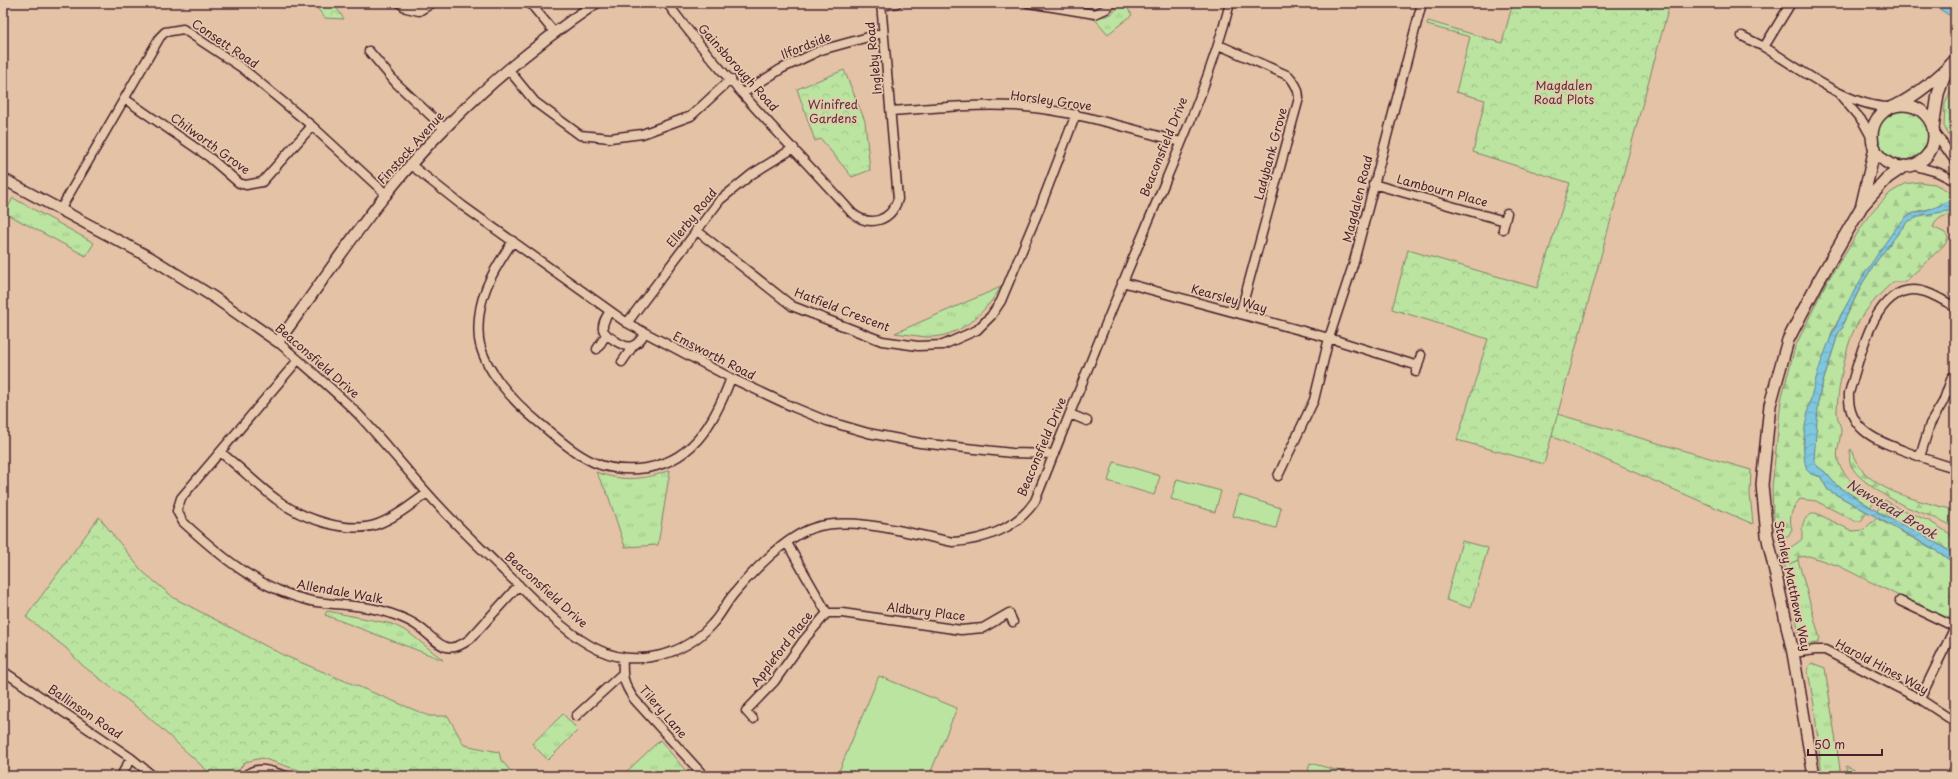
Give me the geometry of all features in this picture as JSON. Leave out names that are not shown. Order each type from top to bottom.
[{"type":"main road","points":[[1893,106],[1908,105],[1920,110],[1930,119],[1933,129],[1934,141],[1928,154],[1920,161],[1908,166],[1897,166],[1885,161],[1874,144],[1872,131],[1877,119],[1893,106],[1915,94],[1947,69],[1955,60]]},
{"type":"main road","points":[[1933,129],[1938,94],[1947,69]]},
{"type":"main road","name":"Stanley Matthews Way","points":[[1862,206],[1874,144]]},
{"type":"main road","name":"Stanley Matthews Way","points":[[1814,776],[1793,654],[1767,535],[1764,513],[1762,485],[1770,405],[1788,340],[1818,282],[1862,206],[1887,178],[1908,166]]},
{"type":"street","points":[[400,3],[406,8],[419,12],[432,3]]},
{"type":"street","points":[[530,3],[554,32]]},
{"type":"street","name":"Finstock Avenue","points":[[278,342],[387,194],[444,128],[508,70],[554,32],[596,3]]},
{"type":"street","name":"Gainsborough Road","points":[[667,3],[683,24],[731,79],[794,148]]},
{"type":"street","points":[[881,4],[897,3]]},
{"type":"street","points":[[1028,3],[1095,14],[1106,9],[1112,3]]},
{"type":"street","name":"Beaconsfield Drive","points":[[3,179],[151,258],[215,298],[278,342],[357,413],[427,493],[519,585],[551,616],[584,642],[600,651],[623,657],[640,659],[661,656],[678,649],[695,639],[713,624],[731,598],[750,575],[787,542],[811,528],[843,524],[870,526],[953,542],[981,538],[999,531],[1025,513],[1035,501],[1122,282],[1181,142],[1219,45],[1230,3]]},
{"type":"street","name":"Magdalen Road","points":[[1278,476],[1314,400],[1330,338],[1354,265],[1422,3]]},
{"type":"street","points":[[1764,47],[1791,3]]},
{"type":"street","name":"Ingleby Road","points":[[794,148],[859,219],[872,222],[892,213],[898,199],[881,4]]},
{"type":"street","name":"Consett Road","points":[[60,210],[160,37],[165,32],[184,29],[242,68],[312,126],[387,194]]},
{"type":"street","name":"Ilfordside","points":[[743,92],[781,69],[821,50],[883,33]]},
{"type":"street","points":[[1742,36],[1764,47],[1838,92],[1856,101],[1878,106],[1893,106]]},
{"type":"street","name":"Ladybank Grove","points":[[1219,45],[1289,76],[1299,91],[1299,98],[1240,314]]},
{"type":"street","points":[[369,51],[396,83],[444,128]]},
{"type":"street","points":[[508,70],[535,102],[580,134],[610,138],[642,134],[691,116],[731,79]]},
{"type":"street","points":[[1838,92],[1863,122],[1874,144]]},
{"type":"street","name":"Chilworth Grove","points":[[125,99],[209,157],[239,183],[246,185],[262,182],[312,126]]},
{"type":"street","name":"Horsley Grove","points":[[891,111],[958,106],[1016,106],[1076,114],[1181,142]]},
{"type":"street","name":"Hatfield Crescent","points":[[696,230],[792,306],[882,341],[918,346],[943,345],[977,330],[991,316],[1001,301],[1041,206],[1076,114]]},
{"type":"street","points":[[1933,129],[1955,162]]},
{"type":"street","name":"Ellerby Road","points":[[627,323],[720,200],[752,174],[794,148]]},
{"type":"street","name":"Emsworth Road","points":[[411,165],[463,206],[627,323],[730,378],[827,421],[868,433],[927,444],[1012,453],[1054,454]]},
{"type":"street","points":[[1908,166],[1937,172],[1955,180]]},
{"type":"street","name":"Lambourn Place","points":[[1374,184],[1506,217],[1503,229]]},
{"type":"street","points":[[513,241],[489,278],[480,314],[479,340],[502,387],[522,409],[576,453],[594,463],[627,470],[663,464],[676,458],[687,452],[702,435],[722,402],[730,378]]},
{"type":"street","name":"Kearsley Way","points":[[1122,282],[1330,338],[1417,369],[1421,355]]},
{"type":"street","points":[[1955,307],[1926,292],[1912,290],[1901,292],[1892,297],[1884,305],[1872,322],[1849,392],[1851,412],[1859,426],[1874,439],[1920,457],[1955,468]]},
{"type":"street","points":[[610,311],[604,322],[603,329],[606,335],[625,347],[633,346]]},
{"type":"street","points":[[622,362],[633,346],[640,341],[645,333]]},
{"type":"street","points":[[597,349],[606,335]]},
{"type":"street","name":"Allendale Walk","points":[[298,360],[181,498],[177,511],[180,517],[200,538],[244,574],[284,593],[313,601],[365,607],[390,613],[419,626],[442,646],[452,648],[462,645],[470,639],[519,585]]},
{"type":"street","points":[[1920,457],[1930,424],[1943,402],[1951,393],[1952,377]]},
{"type":"street","points":[[1070,414],[1087,421]]},
{"type":"street","points":[[220,452],[277,500],[309,517],[330,524],[346,527],[363,527],[376,524],[397,515],[427,493]]},
{"type":"street","points":[[787,542],[827,613]]},
{"type":"street","points":[[1900,601],[1955,627],[1920,699]]},
{"type":"street","name":"Aldbury Place","points":[[827,613],[842,613],[962,630],[983,628],[1009,613],[1013,622]]},
{"type":"street","name":"Appleford Place","points":[[753,719],[746,711],[774,682],[803,641],[827,613]]},
{"type":"street","name":"Harold Hines Way","points":[[1793,654],[1815,650],[1825,650],[1920,699],[1955,722]]},
{"type":"street","name":"Tilery Lane","points":[[623,657],[622,674],[625,686],[634,699],[704,776]]},
{"type":"street","name":"Ballinson Road","points":[[3,671],[131,758],[153,776]]},
{"type":"street","points":[[576,716],[622,674]]},
{"type":"street","points":[[121,776],[131,758]]},
{"type":"street","points":[[1950,776],[1955,769]]},
{"type":"street","points":[[245,776],[253,771],[264,770],[286,776]]},
{"type":"green space","points":[[313,3],[333,3],[344,19],[325,18]]},
{"type":"green space","points":[[1120,3],[1124,3],[1132,15],[1108,34],[1093,17],[1109,15],[1115,11]]},
{"type":"green space","name":"Magdalen Road Plots","points":[[1513,3],[1670,3],[1544,464],[1457,440],[1488,339],[1392,309],[1408,250],[1537,288],[1570,183],[1473,152],[1485,100],[1456,92],[1470,37],[1427,25],[1428,21],[1502,43]]},
{"type":"green space","name":"Winifred Gardens","points":[[844,70],[865,121],[870,170],[852,177],[821,139],[815,141],[797,89]]},
{"type":"green space","points":[[1955,83],[1955,147],[1944,126],[1945,104]]},
{"type":"green space","points":[[1903,110],[1912,112],[1921,117],[1926,126],[1928,135],[1926,144],[1921,153],[1912,158],[1903,160],[1894,158],[1885,153],[1880,144],[1878,135],[1880,126],[1885,117],[1894,112]]},
{"type":"green space","points":[[1918,182],[1935,184],[1955,195],[1955,197],[1935,208],[1918,211],[1896,228],[1856,288],[1832,332],[1803,442],[1806,465],[1811,474],[1820,476],[1828,490],[1867,512],[1861,521],[1855,521],[1816,501],[1800,499],[1792,513],[1790,521],[1792,529],[1788,536],[1781,536],[1776,532],[1773,515],[1772,488],[1781,400],[1795,347],[1825,285],[1867,218],[1890,193],[1905,184]]},
{"type":"green space","points":[[13,198],[94,243],[86,256],[5,213]]},
{"type":"green space","points":[[1955,210],[1955,214],[1942,217],[1933,227],[1945,233],[1948,237],[1946,243],[1905,282],[1893,282],[1882,292],[1868,308],[1856,326],[1849,344],[1840,381],[1837,404],[1837,415],[1841,431],[1837,457],[1840,466],[1848,477],[1875,500],[1871,507],[1835,484],[1826,473],[1816,465],[1814,460],[1814,445],[1819,395],[1838,334],[1862,284],[1875,263],[1907,221],[1923,215]]},
{"type":"green space","points":[[1001,287],[979,315],[960,329],[938,336],[926,337],[895,333]]},
{"type":"green space","points":[[1557,414],[1751,470],[1750,494],[1753,524],[1551,436]]},
{"type":"green space","points":[[1851,449],[1857,463],[1866,474],[1891,491],[1950,509],[1955,513],[1955,528],[1900,504],[1866,482],[1853,469],[1850,463]]},
{"type":"green space","points":[[1114,462],[1160,476],[1154,495],[1108,481]]},
{"type":"green space","points":[[670,470],[658,545],[625,547],[608,495],[596,472],[615,477],[642,478]]},
{"type":"green space","points":[[1177,479],[1221,491],[1215,512],[1171,499]]},
{"type":"green space","points":[[1239,495],[1281,508],[1276,528],[1233,516]]},
{"type":"green space","points":[[1885,500],[1898,508],[1929,521],[1955,537],[1955,555],[1877,511]]},
{"type":"green space","points":[[1816,513],[1852,531],[1864,530],[1876,518],[1937,551],[1955,564],[1955,624],[1839,566],[1809,556],[1798,557],[1798,560],[1789,564],[1784,562],[1780,557],[1802,539],[1802,526],[1805,519],[1811,514]]},
{"type":"green space","points":[[99,517],[142,571],[174,598],[283,655],[429,716],[448,716],[464,745],[499,752],[501,760],[515,776],[316,776],[262,758],[245,762],[234,776],[213,776],[143,712],[82,665],[66,648],[26,617]]},
{"type":"green space","points":[[1462,541],[1488,548],[1471,608],[1446,600]]},
{"type":"green space","points":[[1798,560],[1820,639],[1818,643],[1808,644],[1801,642],[1784,562],[1789,564]]},
{"type":"green space","points":[[327,611],[392,624],[408,632],[443,660],[325,615]]},
{"type":"green space","points":[[1812,663],[1825,668],[1841,776],[1822,776],[1814,705],[1808,671],[1809,666]]},
{"type":"green space","points":[[879,676],[957,708],[929,776],[837,776]]},
{"type":"green space","points":[[563,714],[578,730],[548,760],[532,744]]},
{"type":"green space","points":[[660,740],[690,776],[622,776]]},
{"type":"green space","points":[[1310,763],[1358,776],[1307,776]]},
{"type":"green space","points":[[1846,766],[1867,776],[1847,776]]},
{"type":"water","points":[[1930,3],[1947,3],[1955,6],[1955,19]]},
{"type":"water","points":[[1955,197],[1955,210],[1923,215],[1907,222],[1875,263],[1862,284],[1843,323],[1843,328],[1838,334],[1819,395],[1814,460],[1816,465],[1826,473],[1835,484],[1884,516],[1924,535],[1955,555],[1955,564],[1937,551],[1828,490],[1820,476],[1811,474],[1808,471],[1804,459],[1804,445],[1805,427],[1809,405],[1821,363],[1828,343],[1857,286],[1889,237],[1906,217],[1913,213],[1939,206]]},
{"type":"water label","name":"Newstead Brook","points":[[1892,509]]}]
